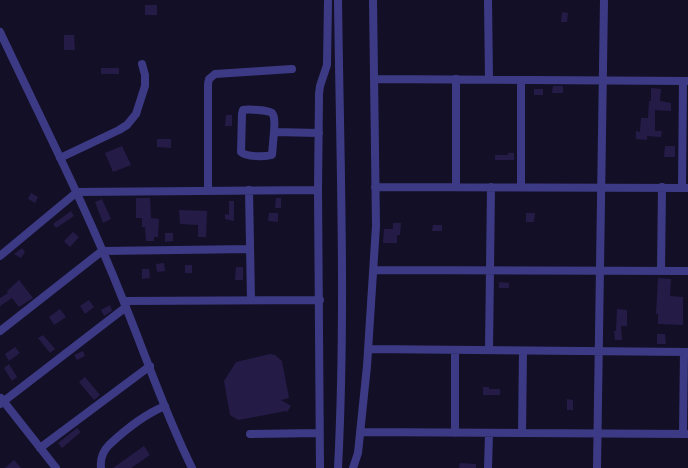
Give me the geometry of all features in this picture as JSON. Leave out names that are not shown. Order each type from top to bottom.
[{"type":"street","points":[[320,468],[320,300],[318,190],[320,86],[328,65],[328,0]]},
{"type":"street","points":[[338,0],[342,269],[342,396],[338,468]]},
{"type":"street","points":[[353,468],[358,453],[368,349],[376,226],[373,0]]},
{"type":"street","points":[[488,0],[489,80]]},
{"type":"street","points":[[597,468],[604,0]]},
{"type":"street","points":[[0,32],[77,192],[125,304],[165,406],[191,466]]},
{"type":"street","points":[[60,158],[113,133],[127,124],[136,114],[145,86],[145,75],[142,64]]},
{"type":"street","points":[[208,191],[209,79],[216,74],[292,69]]},
{"type":"street","points":[[374,79],[685,81],[685,188],[375,187]]},
{"type":"street","points":[[456,79],[456,187]]},
{"type":"street","points":[[521,187],[522,80]]},
{"type":"street","points":[[244,110],[268,111],[274,118],[274,132],[272,155],[245,155],[241,152],[242,114],[244,110]]},
{"type":"street","points":[[274,132],[319,133]]},
{"type":"street","points":[[489,350],[491,187]]},
{"type":"street","points":[[661,270],[662,187]]},
{"type":"street","points":[[249,190],[251,300]]},
{"type":"street","points":[[0,256],[77,192],[318,190]]},
{"type":"street","points":[[0,331],[102,251],[250,249]]},
{"type":"street","points":[[374,270],[688,270]]},
{"type":"street","points":[[56,468],[1,401],[125,304],[251,300],[320,300]]},
{"type":"street","points":[[360,432],[686,434],[686,352],[368,349]]},
{"type":"street","points":[[455,350],[455,433]]},
{"type":"street","points":[[522,351],[522,433]]},
{"type":"street","points":[[40,448],[150,366]]},
{"type":"street","points":[[101,468],[102,455],[109,445],[140,418],[165,406]]},
{"type":"street","points":[[250,434],[319,433]]},
{"type":"street","points":[[488,468],[489,433]]},
{"type":"building","points":[[145,5],[157,5],[157,15],[145,15]]},
{"type":"building","points":[[562,12],[568,13],[567,22],[561,22]]},
{"type":"building","points":[[64,35],[74,35],[75,50],[64,50]]},
{"type":"building","points":[[101,68],[119,68],[119,74],[101,74]]},
{"type":"building","points":[[553,86],[563,86],[563,93],[552,93]]},
{"type":"building","points":[[651,88],[661,89],[660,101],[671,103],[671,111],[655,110],[655,131],[662,131],[661,137],[647,136],[647,140],[636,139],[636,131],[640,132],[641,118],[648,118],[649,101],[651,101]]},
{"type":"building","points":[[534,89],[543,89],[543,95],[534,95]]},
{"type":"building","points":[[226,115],[232,115],[232,126],[225,126]]},
{"type":"building","points":[[157,139],[171,139],[171,148],[157,147]]},
{"type":"building","points":[[122,146],[131,165],[113,172],[105,153]]},
{"type":"building","points":[[665,146],[675,146],[675,157],[664,157]]},
{"type":"building","points":[[508,153],[514,153],[514,160],[495,160],[495,155],[508,155]]},
{"type":"building","points":[[31,193],[38,197],[35,203],[28,199]]},
{"type":"building","points":[[136,198],[150,198],[151,218],[159,219],[158,237],[154,237],[154,241],[146,241],[145,227],[142,227],[142,218],[136,218]]},
{"type":"building","points":[[276,198],[281,198],[281,208],[275,208]]},
{"type":"building","points":[[102,199],[111,219],[103,223],[95,202]]},
{"type":"building","points":[[229,201],[234,201],[234,221],[225,219],[225,214],[229,215]]},
{"type":"building","points":[[179,210],[207,211],[206,237],[198,237],[198,225],[180,224]]},
{"type":"building","points":[[71,211],[74,216],[56,228],[53,224]]},
{"type":"building","points":[[269,213],[278,213],[278,222],[268,221]]},
{"type":"building","points":[[526,213],[535,213],[534,222],[526,222]]},
{"type":"building","points":[[393,223],[401,223],[400,235],[397,235],[397,243],[383,243],[384,229],[393,229]]},
{"type":"building","points":[[433,225],[442,225],[442,231],[432,231]]},
{"type":"building","points":[[73,232],[79,237],[70,247],[64,241]]},
{"type":"building","points":[[165,233],[173,233],[173,241],[165,242]]},
{"type":"building","points":[[22,248],[25,252],[21,258],[14,254]]},
{"type":"building","points":[[164,263],[165,271],[157,272],[156,264]]},
{"type":"building","points":[[185,265],[192,265],[192,273],[185,273]]},
{"type":"building","points":[[236,267],[243,267],[243,280],[235,280]]},
{"type":"building","points":[[142,269],[149,269],[150,278],[142,279]]},
{"type":"building","points":[[658,278],[671,279],[670,296],[683,297],[683,325],[658,324],[658,314],[656,314]]},
{"type":"building","points":[[19,280],[33,298],[19,307],[12,298],[0,306],[0,298],[8,293],[7,291]]},
{"type":"building","points":[[499,282],[509,283],[509,288],[499,288]]},
{"type":"building","points":[[89,300],[94,307],[85,314],[80,306]]},
{"type":"building","points":[[110,305],[112,311],[104,316],[101,310]]},
{"type":"building","points":[[60,309],[66,317],[54,325],[49,317]]},
{"type":"building","points":[[617,309],[627,310],[627,326],[621,326],[622,340],[615,340],[614,331],[616,331]]},
{"type":"building","points":[[657,334],[665,334],[666,344],[657,344]]},
{"type":"building","points":[[43,335],[55,349],[50,353],[38,338]]},
{"type":"building","points":[[15,347],[20,353],[9,361],[5,354]]},
{"type":"building","points":[[83,351],[85,356],[77,360],[74,355]]},
{"type":"building","points":[[270,354],[275,355],[282,361],[289,398],[281,400],[291,406],[287,412],[238,420],[230,415],[224,381],[236,362]]},
{"type":"building","points":[[9,364],[17,377],[12,381],[4,368]]},
{"type":"building","points":[[85,377],[100,395],[94,400],[79,382]]},
{"type":"building","points":[[483,387],[489,387],[489,389],[500,389],[500,395],[483,395]]},
{"type":"building","points":[[567,399],[573,400],[573,410],[567,410]]},
{"type":"building","points":[[77,428],[81,432],[62,448],[58,443]]},
{"type":"building","points":[[144,446],[150,455],[131,468],[113,468]]},
{"type":"building","points":[[14,460],[21,468],[5,468]]},
{"type":"building","points":[[460,463],[476,464],[476,468],[459,468]]}]
